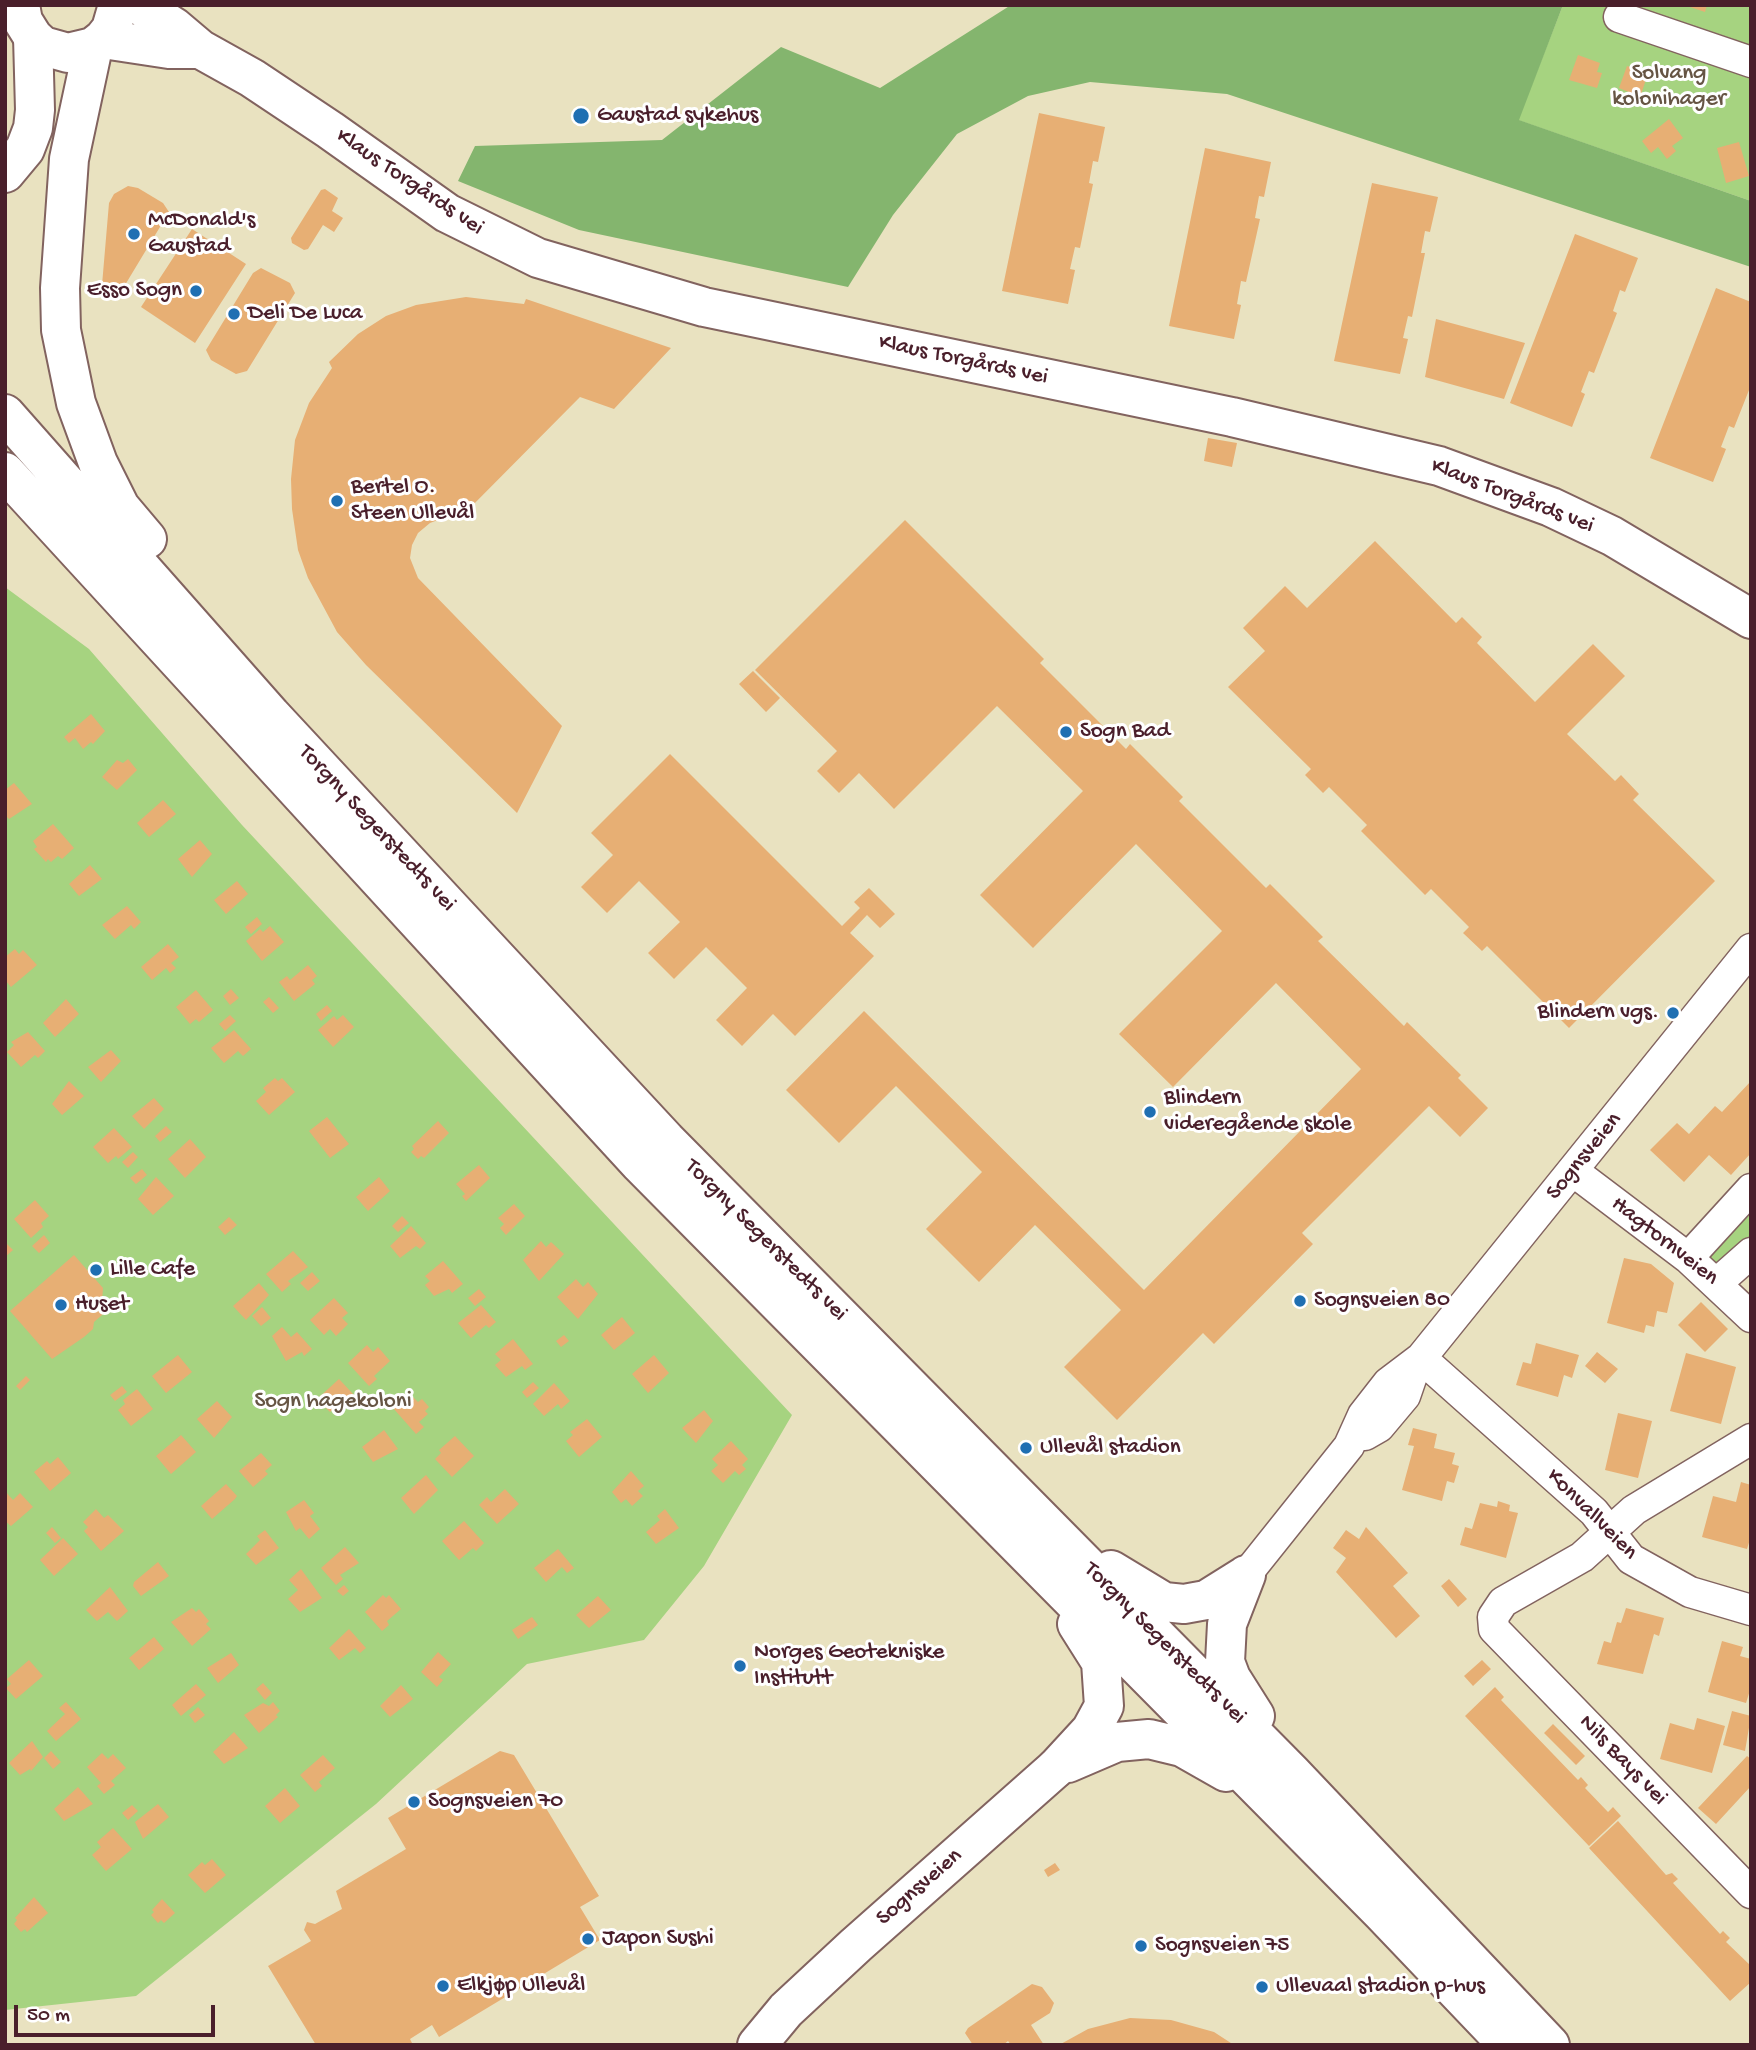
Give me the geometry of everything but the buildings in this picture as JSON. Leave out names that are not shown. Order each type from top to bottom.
[{"type":"main road","name":"Klaus Torgårds vei","points":[[139,5],[174,27],[200,49],[252,78],[447,213],[538,258],[704,307],[1232,417],[1439,466],[1551,507],[1612,536],[1751,619]]},
{"type":"main road","name":"Klaus Torgårds vei","points":[[22,26],[55,51],[68,53],[105,31],[169,49],[200,49]]},
{"type":"main road","points":[[5,173],[25,149],[36,110],[22,26]]},
{"type":"main road","points":[[105,31],[69,159],[60,288],[61,330],[76,403],[98,463],[120,507],[211,616],[271,715]]},
{"type":"main road","name":"Torgny Segerstedts vei","points":[[5,414],[271,715],[1042,1546]]},
{"type":"main road","name":"Torgny Segerstedts vei","points":[[5,472],[640,1164],[1042,1546],[1281,1786],[1550,2045]]},
{"type":"main road","points":[[5,512],[200,686]]},
{"type":"main road","points":[[1042,1546],[1164,1602],[1184,1604],[1206,1600],[1246,1575]]},
{"type":"main road","points":[[1042,1546],[1101,1662],[1104,1706],[1091,1730],[1056,1768]]},
{"type":"main road","points":[[1246,1575],[1227,1624],[1225,1662],[1281,1786]]},
{"type":"main road","points":[[1056,1768],[1117,1742],[1149,1739],[1170,1742],[1199,1756],[1281,1786]]},
{"type":"main road","name":"Sognsveien","points":[[757,2045],[786,2011],[856,1945],[1056,1768]]},
{"type":"main road","name":"Torgny Segerstedts vei","points":[[1281,1786],[1508,2045]]},
{"type":"main road","name":"Sognsveien","points":[[738,2045],[786,2011]]},
{"type":"street","points":[[1619,17],[1654,16],[1751,62]]},
{"type":"street","name":"Sognsveien","points":[[1246,1575],[1349,1446],[1379,1427],[1405,1396],[1419,1361],[1751,949]]},
{"type":"street","name":"Hagtornveien","points":[[1573,1171],[1688,1258],[1751,1317]]},
{"type":"street","points":[[1688,1258],[1751,1189]]},
{"type":"street","points":[[1717,1283],[1751,1253]]},
{"type":"street","name":"Konvallveien","points":[[1419,1361],[1594,1513],[1631,1559],[1690,1592],[1751,1610]]},
{"type":"street","points":[[1610,1535],[1634,1510],[1751,1438]]},
{"type":"street","name":"Nils Bays vei","points":[[1610,1535],[1582,1557],[1503,1602],[1493,1617],[1494,1629],[1751,1893]]},
{"type":"green space","points":[[1011,5],[1563,5],[1519,120],[1751,201],[1751,267],[1227,94],[1090,82],[1028,96],[957,134],[893,215],[848,287],[579,230],[458,181],[475,146],[662,140],[781,47],[880,88]]},
{"type":"green space","name":"Solvang kolonihager","points":[[1563,5],[1751,5],[1751,201],[1518,120]]},
{"type":"green space","name":"Sogn hagekoloni","points":[[5,587],[89,649],[242,825],[792,1415],[704,1566],[644,1640],[527,1664],[376,1804],[136,1996],[5,2010]]},
{"type":"green space","points":[[1751,1189],[1751,1253],[1717,1283],[1688,1258]]},
{"type":"place","name":"Gaustad sykehus","points":[[581,116]]},
{"type":"place","name":"McDonald's Gaustad","points":[[134,234]]},
{"type":"place","name":"Esso Sogn","points":[[196,291]]},
{"type":"place","name":"Deli De Luca","points":[[234,314]]},
{"type":"place","name":"Bertel O. Steen Ullevål","points":[[337,501]]},
{"type":"place","name":"Sogn Bad","points":[[1066,732]]},
{"type":"place","name":"Blindern vgs.","points":[[1673,1013]]},
{"type":"place","name":"Blindern videregående skole","points":[[1150,1112]]},
{"type":"place","name":"Lille Cafe","points":[[96,1270]]},
{"type":"place","name":"Sognsveien 80","points":[[1300,1301]]},
{"type":"place","name":"Huset","points":[[61,1305]]},
{"type":"place","name":"Ullevål stadion","points":[[1026,1448]]},
{"type":"place","name":"Norges Geotekniske Institutt","points":[[740,1666]]},
{"type":"place","name":"Sognsveien 70","points":[[414,1802]]},
{"type":"place","name":"Japon Sushi","points":[[588,1939]]},
{"type":"place","name":"Sognsveien 75","points":[[1141,1946]]},
{"type":"place","name":"Elkjøp Ullevål","points":[[443,1986]]},
{"type":"place","name":"Ullevaal stadion p-hus","points":[[1262,1987]]}]
